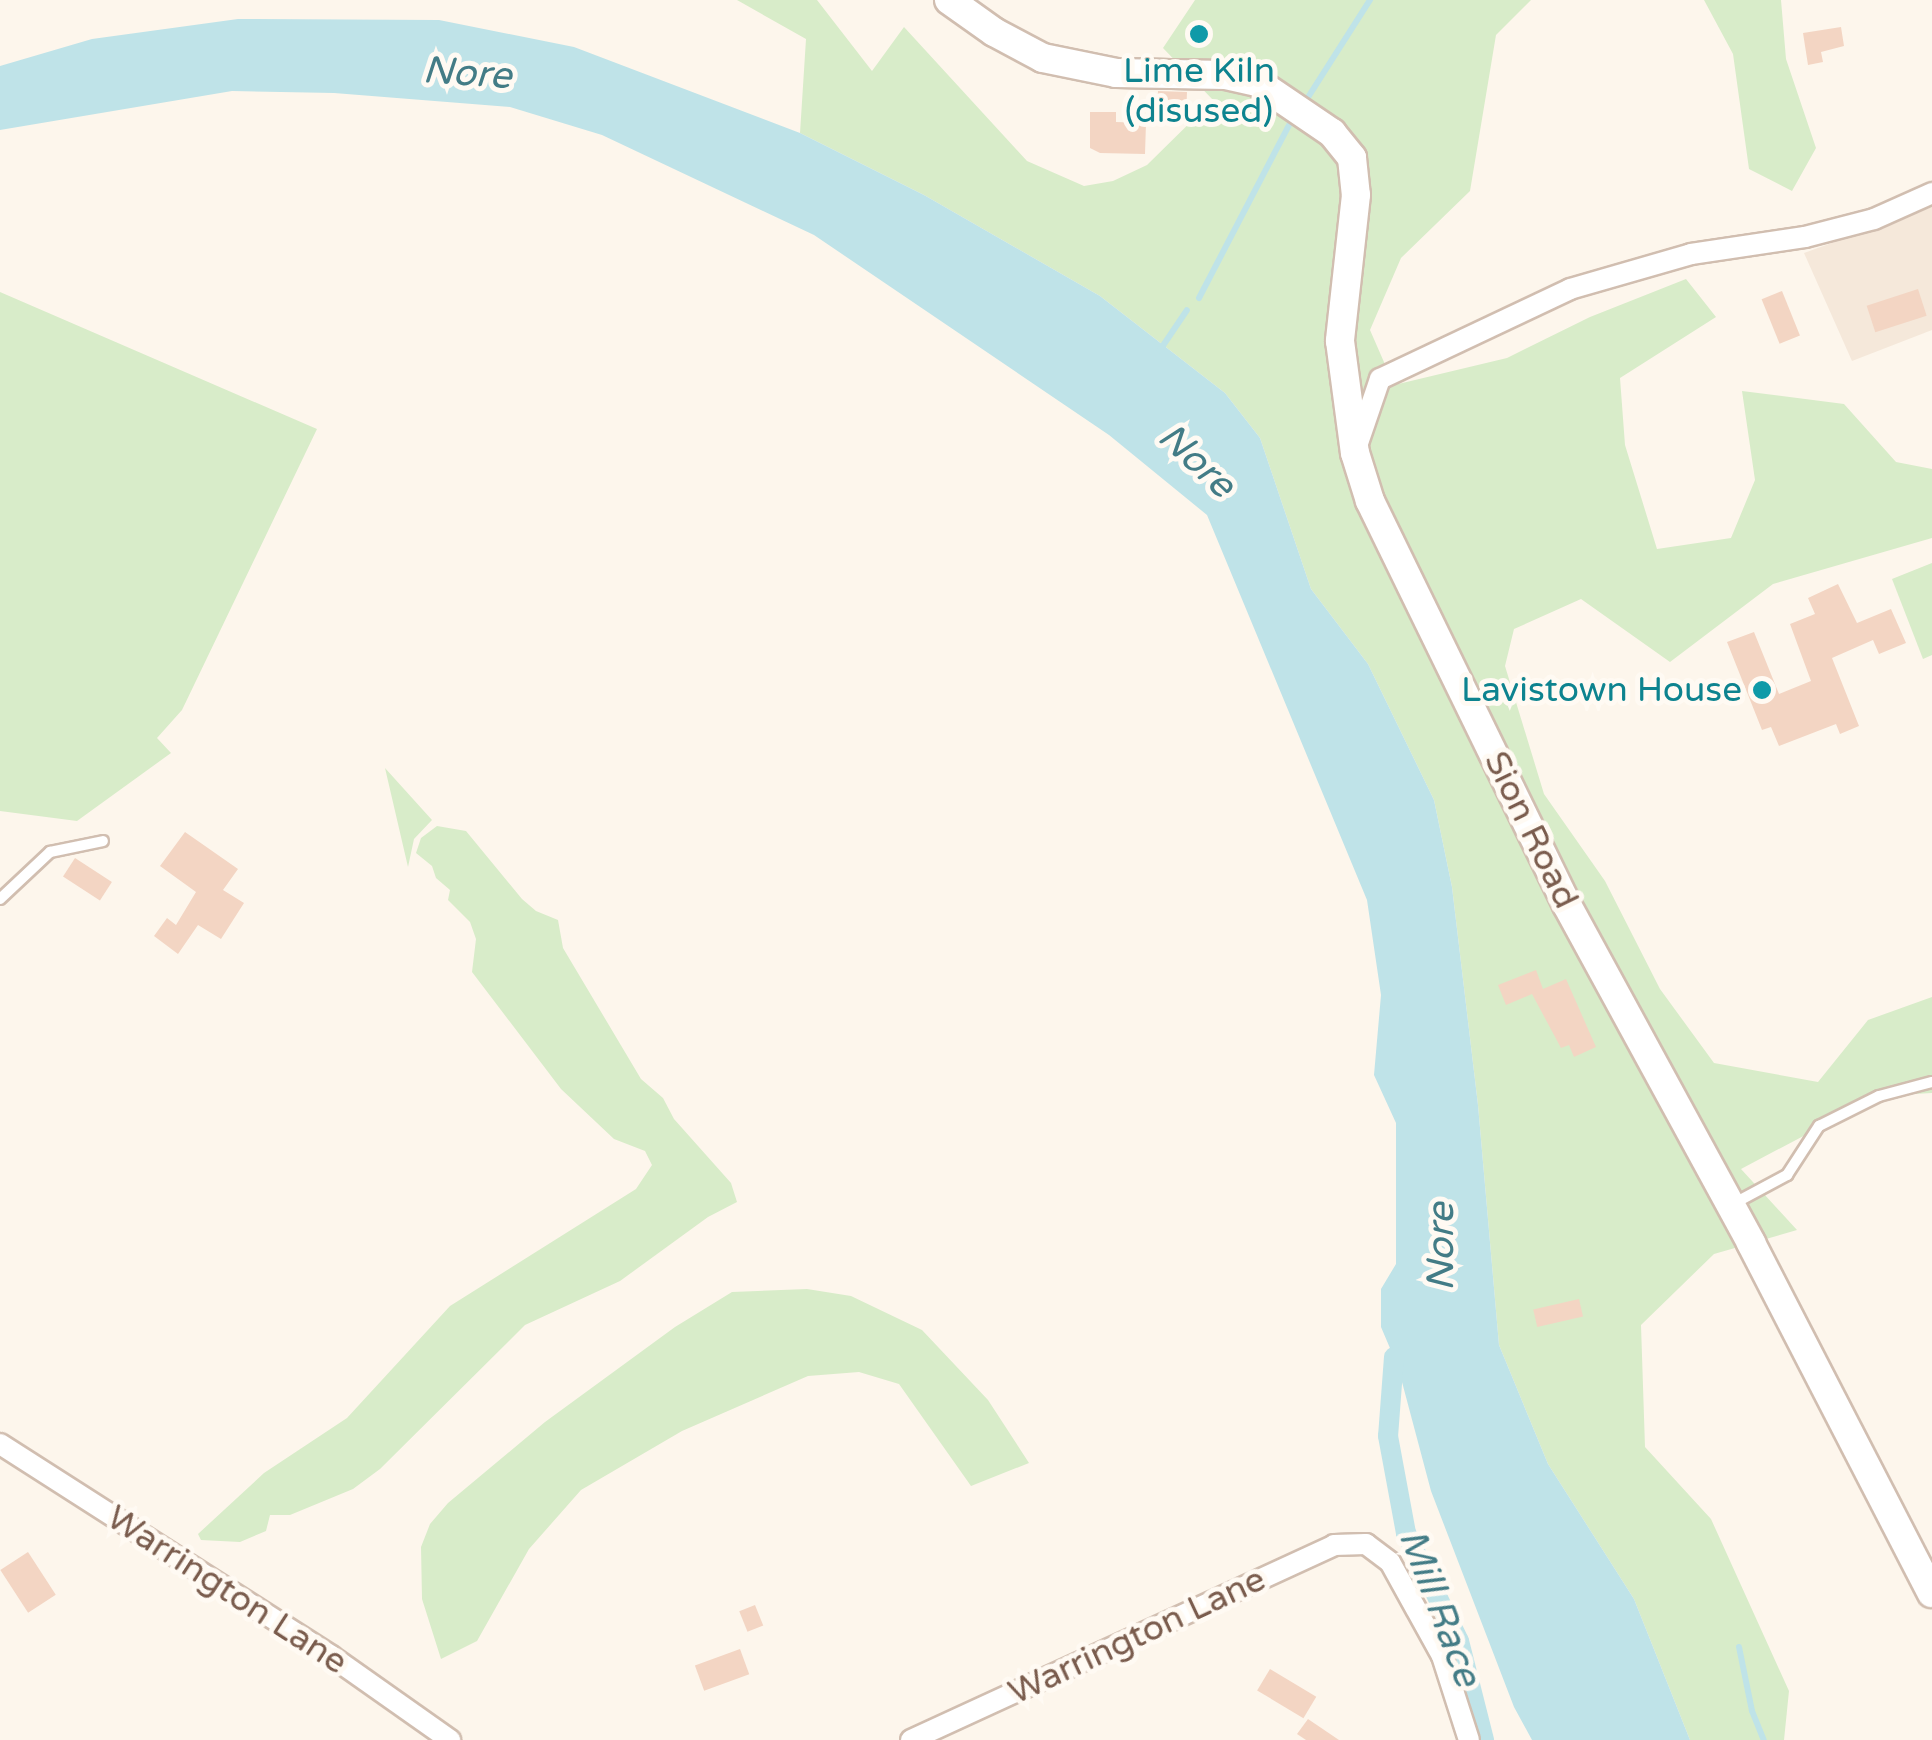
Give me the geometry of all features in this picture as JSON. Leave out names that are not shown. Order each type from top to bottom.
[{"type":"street","name":"Sion Road","points":[[949,0],[994,32],[1043,58],[1116,73],[1226,75],[1257,82],[1332,133],[1352,158],[1353,221],[1340,341],[1355,453],[1370,501],[1558,887],[1730,1205],[1932,1593]]},
{"type":"street","points":[[1355,453],[1380,378],[1570,289],[1691,254],[1822,233],[1874,219],[1932,192]]},
{"type":"street","name":"Warrington Lane","points":[[0,1444],[331,1656],[450,1740]]},
{"type":"street","name":"Warrington Lane","points":[[911,1740],[1334,1544],[1366,1544],[1390,1562],[1442,1656],[1469,1740]]},
{"type":"lane","points":[[0,899],[50,852],[102,841]]},
{"type":"lane","points":[[1730,1205],[1787,1175],[1819,1126],[1880,1096],[1932,1082]]},
{"type":"shaded area","points":[[1932,207],[1932,330],[1852,361],[1804,253]]},
{"type":"green space","points":[[737,0],[817,0],[872,71],[904,27],[1027,161],[1084,186],[1113,181],[1147,165],[1213,100],[1163,48],[1195,0],[1531,0],[1496,35],[1470,191],[1401,258],[1370,330],[1394,385],[1507,358],[1590,317],[1686,279],[1716,317],[1620,378],[1625,445],[1657,549],[1731,538],[1755,480],[1742,391],[1844,404],[1896,462],[1932,469],[1932,538],[1773,584],[1670,662],[1581,599],[1514,629],[1505,666],[1544,794],[1605,881],[1660,989],[1714,1063],[1818,1082],[1868,1020],[1932,997],[1932,1093],[1879,1096],[1741,1169],[1797,1230],[1714,1254],[1641,1325],[1645,1447],[1711,1519],[1789,1691],[1784,1740],[1690,1740],[1634,1599],[1548,1464],[1499,1345],[1478,1105],[1452,887],[1434,800],[1368,664],[1311,589],[1260,438],[1225,393],[1100,296],[924,195],[800,133],[806,39]]},
{"type":"green space","points":[[1704,0],[1781,0],[1786,59],[1816,148],[1792,191],[1749,169],[1733,54]]},
{"type":"green space","points":[[0,292],[317,429],[182,710],[157,738],[171,753],[77,821],[0,811]]},
{"type":"green space","points":[[1932,563],[1932,655],[1923,659],[1892,579]]},
{"type":"green space","points":[[385,768],[432,820],[414,839],[408,867]]},
{"type":"green space","points":[[437,826],[466,831],[522,899],[536,911],[558,920],[563,948],[641,1079],[663,1098],[674,1119],[731,1183],[737,1202],[708,1217],[620,1281],[525,1325],[380,1469],[353,1489],[290,1515],[270,1515],[266,1531],[240,1542],[201,1540],[198,1534],[264,1473],[347,1418],[450,1306],[636,1189],[652,1165],[645,1151],[614,1139],[561,1089],[472,972],[476,939],[470,922],[448,900],[450,890],[436,878],[432,866],[416,853],[421,838]]},
{"type":"green space","points":[[807,1289],[851,1296],[922,1330],[988,1400],[1029,1463],[971,1486],[899,1384],[859,1372],[808,1376],[682,1431],[581,1490],[529,1549],[477,1641],[441,1659],[422,1599],[421,1547],[430,1524],[448,1503],[545,1422],[675,1327],[732,1292]]},
{"type":"water","name":"Nore","points":[[238,19],[439,20],[574,47],[800,133],[924,195],[1100,296],[1225,393],[1260,438],[1311,589],[1368,664],[1434,800],[1452,887],[1478,1105],[1499,1345],[1548,1464],[1634,1599],[1690,1740],[1532,1740],[1514,1707],[1431,1491],[1398,1367],[1381,1327],[1381,1289],[1396,1264],[1396,1123],[1374,1075],[1381,995],[1367,900],[1207,515],[1109,435],[814,235],[602,135],[510,107],[334,93],[232,91],[0,130],[0,66],[92,39]]},
{"type":"building","points":[[1841,27],[1844,46],[1821,52],[1823,62],[1808,65],[1803,33]]},
{"type":"building","points":[[1158,91],[1187,92],[1186,122],[1157,121]]},
{"type":"building","points":[[1090,112],[1116,112],[1116,122],[1146,123],[1145,154],[1100,153],[1090,148]]},
{"type":"building","points":[[1918,289],[1927,316],[1875,332],[1867,306]]},
{"type":"building","points":[[1782,291],[1800,336],[1780,344],[1762,299]]},
{"type":"building","points":[[1838,584],[1857,623],[1891,609],[1906,643],[1879,654],[1873,640],[1832,658],[1859,726],[1840,734],[1836,724],[1779,746],[1771,727],[1762,730],[1727,642],[1754,632],[1779,694],[1811,681],[1790,624],[1815,614],[1808,598]]},
{"type":"building","points":[[185,832],[238,869],[223,890],[244,903],[221,939],[198,925],[178,954],[154,936],[167,918],[176,925],[196,892],[160,866]]},
{"type":"building","points":[[75,858],[112,882],[100,900],[63,876]]},
{"type":"building","points":[[1536,970],[1543,989],[1566,979],[1596,1047],[1574,1057],[1569,1045],[1561,1048],[1532,994],[1506,1005],[1498,985]]},
{"type":"building","points":[[1579,1299],[1583,1317],[1537,1327],[1533,1310]]},
{"type":"building","points":[[28,1552],[56,1595],[28,1613],[0,1570]]},
{"type":"building","points":[[755,1605],[763,1625],[747,1632],[739,1611]]},
{"type":"building","points":[[740,1649],[749,1674],[704,1691],[695,1665]]},
{"type":"building","points":[[1270,1669],[1316,1697],[1303,1718],[1257,1690]]},
{"type":"building","points":[[1308,1719],[1339,1740],[1306,1740],[1297,1734]]},
{"type":"waterway","points":[[1305,102],[1370,0]]},
{"type":"waterway","points":[[1199,298],[1289,125]]},
{"type":"waterway","points":[[1160,350],[1187,310]]},
{"type":"waterway","name":"Mill Race","points":[[1394,1357],[1388,1436],[1406,1533],[1459,1641],[1484,1740]]},
{"type":"waterway","name":"Mill Race","points":[[1739,1647],[1752,1711],[1764,1740]]},
{"type":"place","name":"Lime Kiln (disused)","points":[[1199,34]]},
{"type":"place","name":"Lavistown House","points":[[1762,690]]}]
